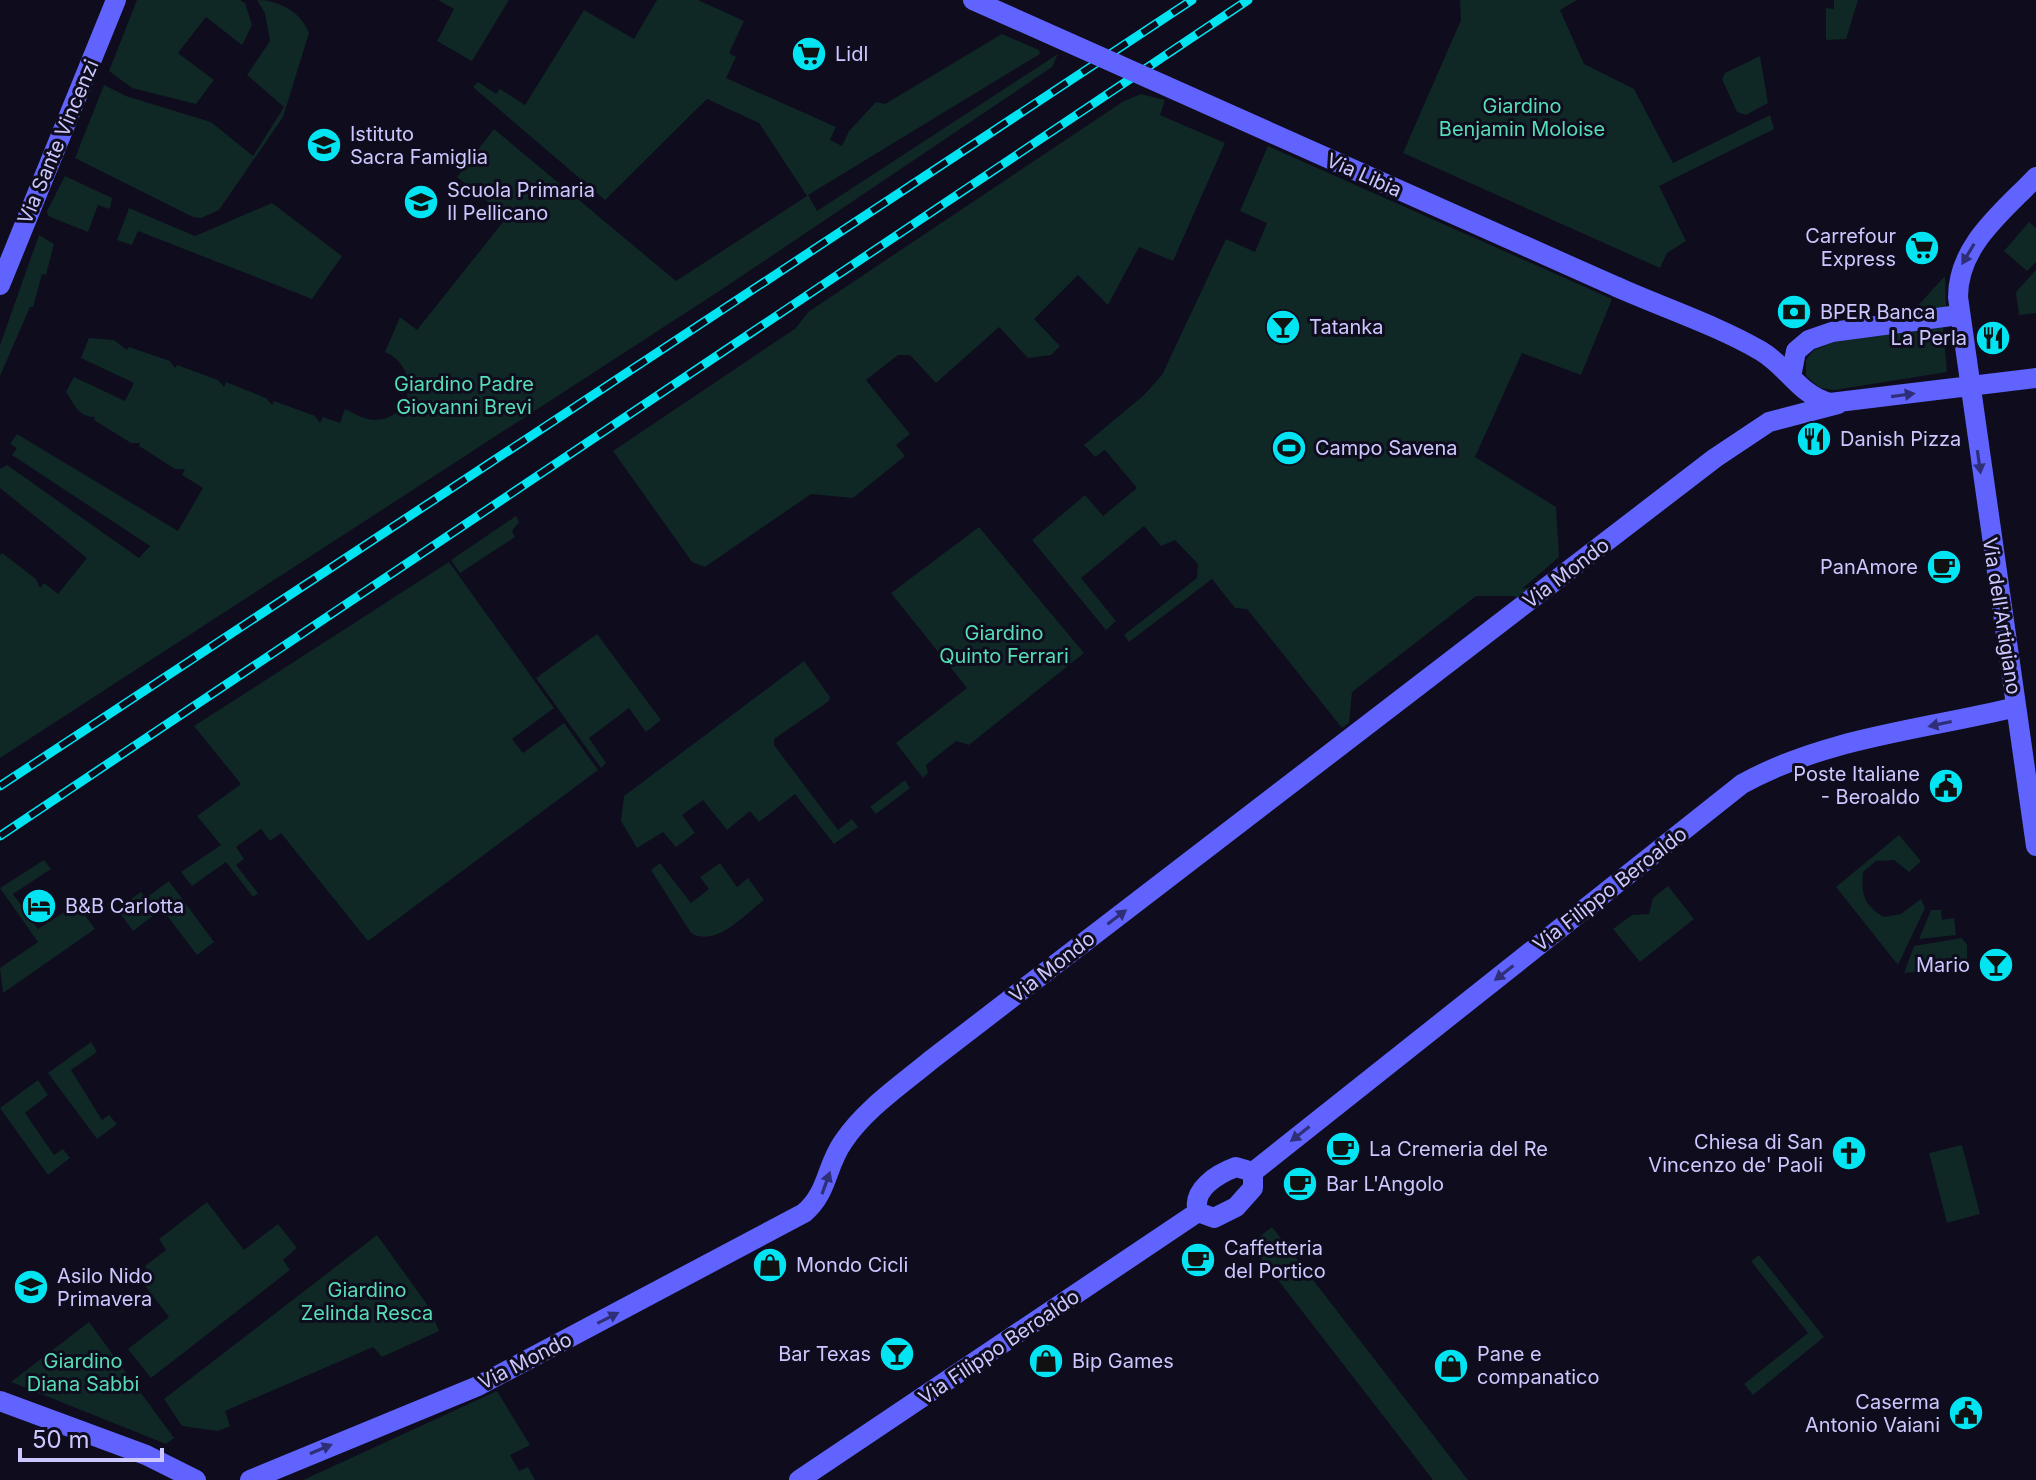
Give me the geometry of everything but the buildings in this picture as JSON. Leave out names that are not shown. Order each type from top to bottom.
[{"type":"street","name":"Via Sante Vincenzi","points":[[0,285],[116,0]]},
{"type":"street","name":"Via Libia","points":[[973,0],[1756,348],[1782,352],[1832,332],[1959,315]]},
{"type":"street","name":"Via dell'Artigiano","points":[[2036,177],[1965,256],[1958,279],[1968,385],[2036,846]]},
{"type":"street","points":[[1791,377],[1792,360],[1803,344]]},
{"type":"street","name":"Via Libia","points":[[1756,348],[1811,396],[1838,404]]},
{"type":"street","name":"Via Mondo","points":[[250,1480],[478,1386],[804,1213],[820,1197],[844,1140],[869,1112],[931,1060],[1715,458],[1769,422],[1838,404],[2036,378]]},
{"type":"street","name":"Via Filippo Beroaldo","points":[[1253,1172],[1742,784],[1782,762],[1823,748],[2016,707]]},
{"type":"street","points":[[1236,1167],[1253,1172],[1253,1188],[1236,1207],[1214,1218],[1198,1212],[1200,1194],[1214,1178],[1236,1167]]},
{"type":"street","name":"Via Filippo Beroaldo","points":[[799,1480],[1198,1212]]},
{"type":"street","points":[[0,1401],[146,1455],[196,1480]]},
{"type":"green space","points":[[137,0],[240,0],[245,3],[252,25],[242,45],[206,17],[178,53],[214,80],[196,104],[132,88],[109,71]]},
{"type":"green space","points":[[257,0],[273,2],[295,13],[309,33],[283,117],[219,210],[201,218],[193,217],[75,158],[104,85],[126,96],[211,122],[253,156],[284,107],[247,75],[270,41],[265,13]]},
{"type":"green space","points":[[438,0],[509,0],[472,61],[437,41],[454,9]]},
{"type":"green space","name":"Giardino Padre Giovanni Brevi","points":[[657,0],[698,0],[744,21],[729,53],[736,57],[726,78],[836,127],[830,140],[842,146],[849,131],[876,102],[885,104],[1002,34],[1039,50],[1040,54],[808,195],[817,211],[1058,54],[1052,67],[730,284],[0,758],[0,555],[2,553],[36,579],[40,588],[44,583],[58,594],[87,558],[0,488],[0,469],[7,465],[139,558],[150,546],[12,455],[17,448],[10,444],[17,434],[178,531],[203,488],[182,475],[185,469],[175,469],[139,446],[140,443],[131,443],[94,420],[95,417],[81,413],[75,406],[66,392],[74,377],[125,401],[134,383],[81,358],[89,338],[114,340],[127,350],[129,347],[170,361],[175,368],[177,365],[218,380],[224,387],[226,382],[266,398],[272,405],[274,401],[315,416],[320,423],[323,417],[340,423],[345,409],[376,420],[398,411],[408,391],[404,369],[385,352],[400,317],[417,330],[507,217],[457,177],[494,129],[676,281],[807,196],[759,123],[707,99],[605,200],[473,87],[478,82],[496,94],[500,89],[525,105],[584,10],[634,39]]},
{"type":"green space","name":"Giardino Benjamin Moloise","points":[[1460,0],[1577,0],[1560,10],[1584,64],[1634,89],[1673,163],[1770,115],[1774,129],[1659,186],[1686,241],[1667,253],[1660,268],[1403,153],[1461,20]]},
{"type":"green space","points":[[1834,0],[1858,0],[1846,39],[1826,40],[1826,8],[1834,9]]},
{"type":"green space","points":[[1760,56],[1768,103],[1746,115],[1737,112],[1722,79],[1725,73]]},
{"type":"green space","points":[[1141,94],[1165,100],[1160,115],[1225,143],[1173,261],[1139,247],[1108,305],[1078,275],[1034,319],[1060,346],[1051,355],[1028,358],[999,327],[936,383],[910,355],[898,355],[866,380],[910,434],[896,445],[905,456],[853,498],[811,494],[705,567],[692,562],[613,451],[796,328],[808,312],[1124,101]]},
{"type":"green space","points":[[1268,146],[1612,299],[1581,375],[1522,353],[1475,457],[1556,507],[1559,557],[1522,589],[1555,582],[1531,600],[1512,596],[1476,596],[1352,692],[1349,723],[1342,728],[1247,609],[1235,608],[1212,579],[1129,642],[1124,635],[1197,578],[1198,564],[1175,540],[1161,546],[1144,526],[1081,578],[1116,621],[1106,630],[1032,540],[1085,495],[1103,516],[1137,488],[1105,450],[1095,457],[1084,445],[1143,396],[1162,375],[1226,239],[1255,252],[1267,223],[1240,211]]},
{"type":"green space","points":[[65,176],[112,198],[110,209],[98,205],[88,232],[48,216],[47,211]]},
{"type":"green space","points":[[272,203],[342,256],[312,299],[138,231],[132,245],[117,240],[129,208],[195,236]]},
{"type":"green space","points":[[2029,222],[2036,228],[2036,262],[2027,271],[2004,251]]},
{"type":"green space","points":[[39,235],[54,244],[46,275],[42,274],[33,307],[30,307],[0,376],[0,345]]},
{"type":"green space","points":[[2036,270],[2036,313],[2019,315],[2016,292]]},
{"type":"green space","points":[[1945,276],[1946,308],[1911,313]]},
{"type":"green space","points":[[1943,327],[1947,372],[1835,390],[1820,388],[1806,376],[1806,360],[1814,350],[1834,342]]},
{"type":"green space","points":[[516,516],[519,522],[512,531],[515,537],[460,573],[451,560]]},
{"type":"green space","name":"Giardino Quinto Ferrari","points":[[979,527],[1084,653],[969,745],[956,741],[926,765],[928,773],[923,778],[896,743],[967,688],[891,593]]},
{"type":"green space","points":[[449,562],[554,708],[512,739],[523,753],[564,723],[598,770],[368,941],[281,833],[270,841],[261,829],[236,847],[244,859],[236,865],[258,893],[253,897],[226,862],[192,886],[181,872],[221,845],[197,816],[241,784],[194,726]]},
{"type":"green space","points":[[597,634],[661,720],[646,732],[629,708],[589,738],[606,763],[601,768],[536,678]]},
{"type":"green space","points":[[804,661],[830,697],[829,701],[774,739],[774,745],[838,830],[852,819],[858,827],[834,844],[795,794],[759,822],[750,811],[727,830],[703,800],[682,815],[695,833],[676,847],[663,832],[637,848],[621,821],[624,796]]},
{"type":"green space","points":[[905,780],[910,788],[876,814],[870,807]]},
{"type":"green space","points":[[1899,835],[1921,861],[1909,872],[1894,860],[1876,861],[1863,872],[1863,893],[1872,908],[1884,917],[1901,914],[1921,899],[1925,908],[1898,965],[1836,887]]},
{"type":"green space","points":[[44,860],[51,869],[13,894],[38,929],[77,904],[95,929],[3,993],[0,968],[38,942],[0,888]]},
{"type":"green space","points":[[660,863],[691,903],[709,889],[700,877],[720,863],[737,887],[748,878],[764,900],[729,928],[700,937],[691,933],[651,870]]},
{"type":"green space","points":[[169,881],[214,942],[197,955],[162,909],[133,931],[117,909],[141,892],[146,898]]},
{"type":"green space","points":[[1668,886],[1694,919],[1640,962],[1613,929],[1632,915],[1649,914],[1653,898]]},
{"type":"green space","points":[[1931,910],[1941,910],[1942,920],[1954,918],[1956,935],[1919,939]]},
{"type":"green space","points":[[1962,938],[1967,945],[1967,965],[1904,973],[1914,946]]},
{"type":"green space","points":[[91,1042],[97,1052],[71,1070],[102,1120],[109,1115],[117,1124],[97,1139],[48,1073]]},
{"type":"green space","points":[[38,1080],[48,1095],[25,1113],[54,1155],[63,1149],[70,1158],[48,1175],[0,1108]]},
{"type":"green space","points":[[1962,1145],[1980,1214],[1947,1223],[1929,1153]]},
{"type":"green space","points":[[207,1202],[244,1250],[278,1224],[297,1248],[283,1260],[290,1270],[151,1378],[128,1349],[169,1317],[143,1283],[152,1276],[145,1266],[166,1250],[159,1239]]},
{"type":"green space","points":[[1272,1227],[1468,1480],[1433,1480],[1250,1244]]},
{"type":"green space","name":"Giardino Zelinda Resca","points":[[377,1235],[429,1307],[439,1331],[382,1357],[373,1347],[225,1411],[230,1426],[218,1431],[182,1426],[164,1399]]},
{"type":"green space","points":[[1759,1255],[1824,1337],[1753,1395],[1744,1384],[1808,1333],[1751,1261]]},
{"type":"green space","name":"Giardino Diana Sabbi","points":[[89,1322],[174,1438],[166,1444],[11,1382]]},
{"type":"green space","points":[[497,1391],[530,1445],[510,1455],[519,1471],[528,1467],[535,1480],[303,1480]]},
{"type":"railway","points":[[0,786],[1192,0]]},
{"type":"railway","points":[[0,836],[1248,0]]},
{"type":"place","name":"Lidl","points":[[809,54]]},
{"type":"place","name":"Istituto Sacra Famiglia","points":[[324,145]]},
{"type":"place","name":"Scuola Primaria Il Pellicano","points":[[421,202]]},
{"type":"place","name":"Carrefour Express","points":[[1922,248]]},
{"type":"place","name":"BPER Banca","points":[[1794,312]]},
{"type":"place","name":"Tatanka","points":[[1283,327]]},
{"type":"place","name":"La Perla","points":[[1993,338]]},
{"type":"place","name":"Danish Pizza","points":[[1814,439]]},
{"type":"place","name":"Campo Savena","points":[[1289,448]]},
{"type":"place","name":"PanAmore","points":[[1944,567]]},
{"type":"place","name":"Poste Italiane - Beroaldo","points":[[1946,786]]},
{"type":"place","name":"B&B Carlotta","points":[[39,906]]},
{"type":"place","name":"Mario","points":[[1996,965]]},
{"type":"place","name":"La Cremeria del Re","points":[[1343,1149]]},
{"type":"place","name":"Chiesa di San Vincenzo de' Paoli","points":[[1849,1153]]},
{"type":"place","name":"Bar L'Angolo","points":[[1300,1184]]},
{"type":"place","name":"Caffetteria del Portico","points":[[1198,1260]]},
{"type":"place","name":"Mondo Cicli","points":[[770,1265]]},
{"type":"place","name":"Asilo Nido Primavera","points":[[31,1287]]},
{"type":"place","name":"Bar Texas","points":[[897,1354]]},
{"type":"place","name":"Bip Games","points":[[1046,1361]]},
{"type":"place","name":"Pane e companatico","points":[[1451,1366]]},
{"type":"place","name":"Caserma Antonio Vaiani","points":[[1966,1413]]}]
